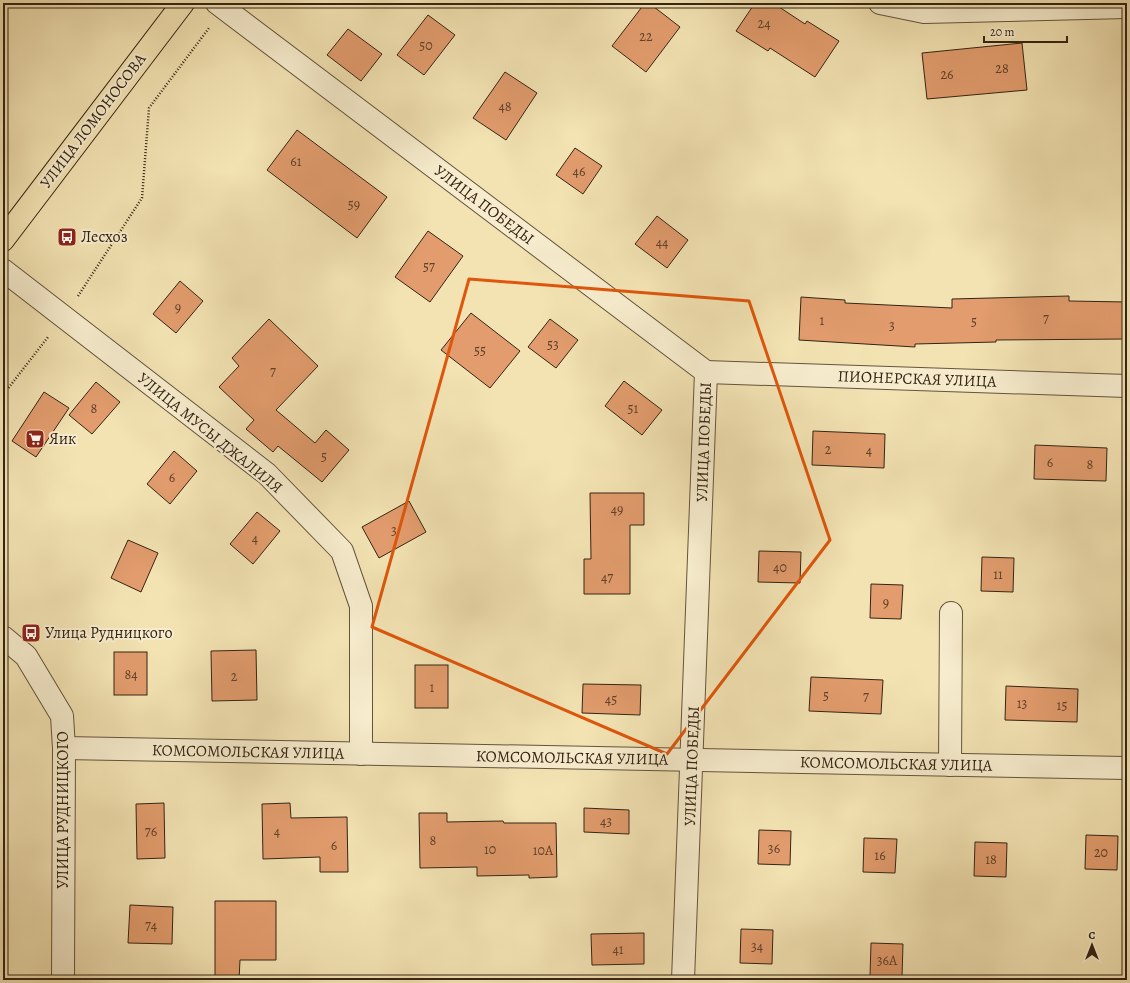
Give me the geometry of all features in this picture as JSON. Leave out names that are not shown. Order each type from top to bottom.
[{"type":"main road","name":"УЛИЦА ЛОМОНОСОВА","points":[[3,240],[184,3]]},
{"type":"street","points":[[880,3],[924,12],[1127,7]]},
{"type":"street","name":"УЛИЦА ПОБЕДЫ","points":[[220,6],[706,372],[683,980]]},
{"type":"street","name":"УЛИЦА МУСЫ ДЖАЛИЛЯ","points":[[3,270],[267,474],[342,551],[361,606],[361,754]]},
{"type":"street","name":"ПИОНЕРСКАЯ УЛИЦА","points":[[706,372],[1127,386]]},
{"type":"street","points":[[950,765],[951,613]]},
{"type":"street","name":"УЛИЦА РУДНИЦКОГО","points":[[3,637],[26,656],[62,716],[64,748],[63,980]]},
{"type":"street","name":"КОМСОМОЛЬСКАЯ УЛИЦА","points":[[64,748],[1127,768]]},
{"type":"path","points":[[3,395],[64,317],[142,198],[149,108],[220,6]]},
{"type":"highlighted area","points":[[469,279],[749,301],[830,540],[667,754],[372,627]]},
{"type":"building","points":[[645,3],[649,3],[680,27],[646,72],[612,46]]},
{"type":"building","points":[[755,3],[773,3],[805,24],[807,21],[839,41],[815,77],[770,48],[768,51],[736,31]]},
{"type":"building","points":[[428,15],[455,35],[424,75],[397,55]]},
{"type":"building","points":[[348,29],[382,54],[361,81],[327,55]]},
{"type":"building","points":[[1022,43],[1027,90],[927,99],[922,53]]},
{"type":"building","points":[[505,72],[537,93],[506,140],[473,118]]},
{"type":"building","points":[[297,130],[387,197],[357,238],[267,170]]},
{"type":"building","points":[[575,148],[602,166],[583,194],[556,175]]},
{"type":"building","points":[[657,216],[688,240],[667,268],[635,244]]},
{"type":"building","points":[[428,231],[463,256],[430,302],[395,277]]},
{"type":"building","points":[[180,281],[203,301],[176,333],[153,314]]},
{"type":"building","points":[[1069,296],[1069,301],[1127,302],[1127,339],[996,340],[996,342],[915,344],[915,347],[799,340],[801,297],[845,300],[845,303],[952,308],[952,299]]},
{"type":"building","points":[[471,313],[520,351],[490,388],[441,350]]},
{"type":"building","points":[[269,319],[318,366],[276,410],[315,443],[326,430],[349,450],[322,482],[278,446],[273,452],[246,429],[254,420],[219,387],[239,366],[232,358]]},
{"type":"building","points":[[550,319],[578,340],[556,368],[528,347]]},
{"type":"building","points":[[624,381],[662,410],[642,435],[605,406]]},
{"type":"building","points":[[96,382],[120,402],[92,434],[69,415]]},
{"type":"building","points":[[44,392],[69,408],[36,457],[12,441]]},
{"type":"building","points":[[813,431],[885,434],[884,468],[812,465]]},
{"type":"building","points":[[1035,445],[1107,448],[1106,481],[1034,479]]},
{"type":"building","points":[[174,451],[197,471],[170,504],[147,484]]},
{"type":"building","points":[[590,493],[644,493],[644,525],[630,525],[630,594],[584,594],[584,559],[591,559]]},
{"type":"building","points":[[409,501],[426,532],[379,558],[362,527]]},
{"type":"building","points":[[257,512],[280,531],[253,564],[230,544]]},
{"type":"building","points":[[128,540],[158,553],[141,592],[111,578]]},
{"type":"building","points":[[759,551],[801,552],[800,583],[758,582]]},
{"type":"building","points":[[982,557],[1014,558],[1013,592],[981,591]]},
{"type":"building","points":[[871,584],[903,585],[901,619],[870,618]]},
{"type":"building","points":[[256,650],[257,700],[212,701],[211,651]]},
{"type":"building","points":[[114,652],[147,652],[147,695],[114,695]]},
{"type":"building","points":[[415,665],[448,665],[448,708],[415,708]]},
{"type":"building","points":[[811,677],[883,680],[881,714],[809,711]]},
{"type":"building","points":[[583,684],[641,685],[640,715],[582,713]]},
{"type":"building","points":[[1006,686],[1078,689],[1077,722],[1005,720]]},
{"type":"building","points":[[164,803],[165,858],[137,859],[136,804]]},
{"type":"building","points":[[290,803],[291,818],[347,817],[348,872],[320,872],[320,857],[263,859],[262,804]]},
{"type":"building","points":[[584,808],[629,810],[629,834],[584,832]]},
{"type":"building","points":[[419,813],[447,813],[447,822],[503,821],[504,823],[556,823],[557,877],[529,878],[529,875],[477,876],[477,867],[420,868]]},
{"type":"building","points":[[759,830],[791,831],[790,865],[758,864]]},
{"type":"building","points":[[1086,835],[1118,836],[1117,870],[1085,869]]},
{"type":"building","points":[[864,838],[897,839],[895,873],[863,872]]},
{"type":"building","points":[[975,842],[1007,843],[1006,877],[974,876]]},
{"type":"building","points":[[215,901],[276,901],[276,960],[240,960],[239,980],[215,980]]},
{"type":"building","points":[[130,905],[173,907],[172,944],[128,943]]},
{"type":"building","points":[[741,929],[773,930],[772,964],[740,963]]},
{"type":"building","points":[[644,933],[644,964],[592,965],[591,934]]},
{"type":"building","points":[[871,943],[903,944],[902,977],[870,976]]},
{"type":"place","name":"Лесхоз","points":[[67,237]]},
{"type":"place","name":"Яик","points":[[35,439]]},
{"type":"place","name":"Улица Рудницкого","points":[[31,633]]}]
